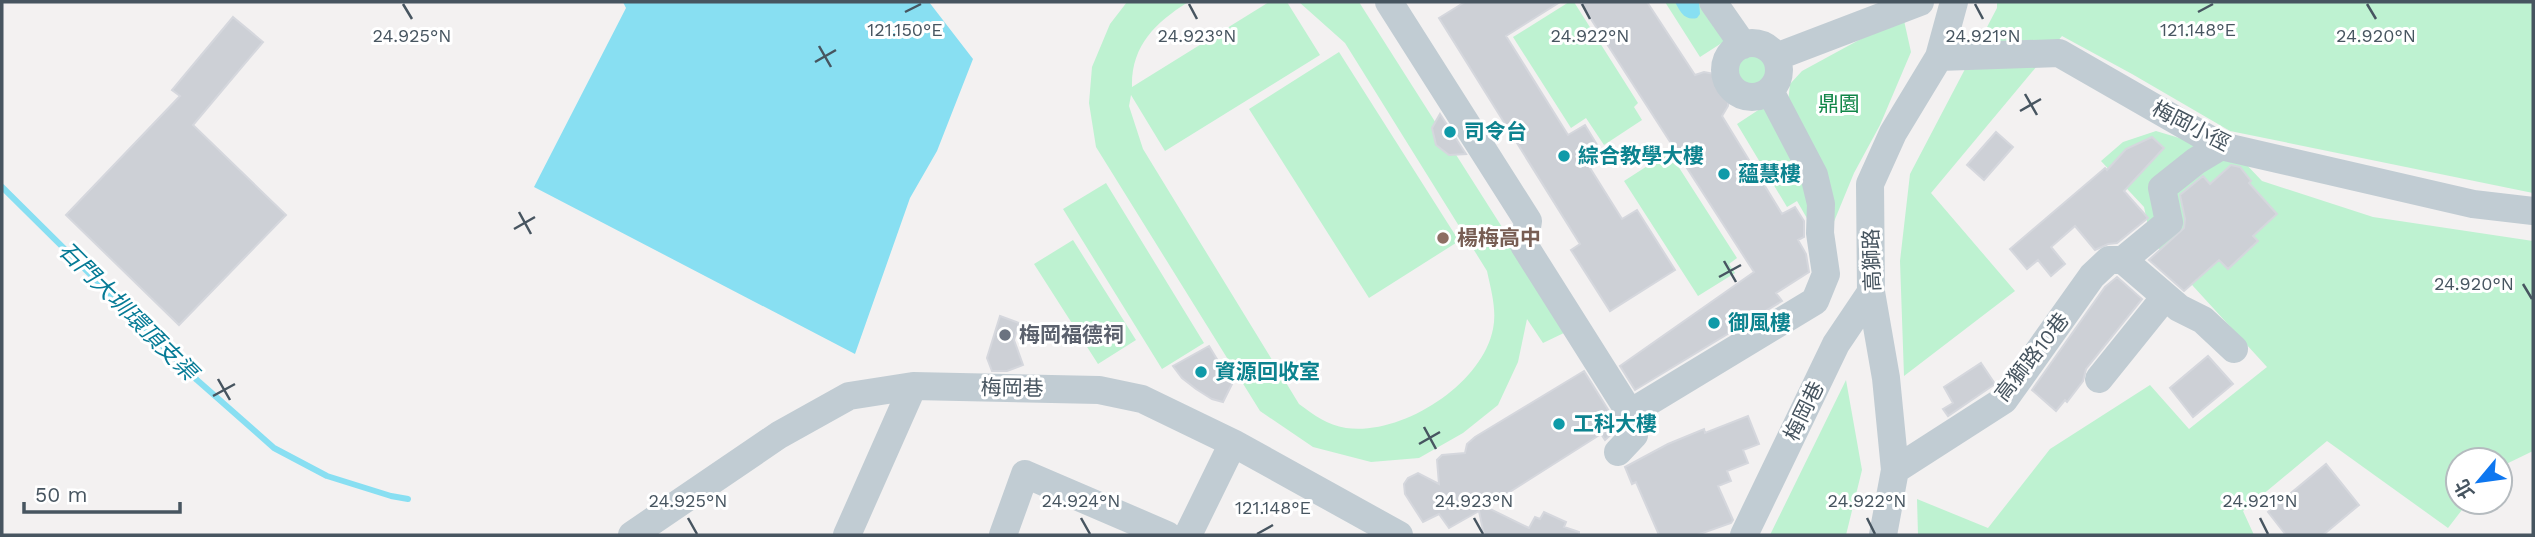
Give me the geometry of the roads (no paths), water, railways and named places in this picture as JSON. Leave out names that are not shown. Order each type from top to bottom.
[{"type":"street","points":[[1389,2],[1528,221],[1524,245],[1630,413],[1634,435],[1618,452]]},
{"type":"street","points":[[1713,2],[1743,45]]},
{"type":"street","points":[[1776,57],[1920,2]]},
{"type":"street","name":"高獅路","points":[[1883,535],[1895,470],[1886,378],[1871,292],[1870,184],[1893,133],[1939,58],[1954,2]]},
{"type":"street","points":[[1743,45],[1765,46],[1779,64],[1778,78],[1770,91],[1763,95],[1746,97],[1732,88],[1727,81],[1730,56],[1743,45]]},
{"type":"street","name":"梅岡小徑","points":[[1939,58],[2059,53],[2221,146],[2473,204],[2533,211]]},
{"type":"street","points":[[1630,413],[1815,301],[1826,274],[1820,233],[1821,204],[1814,175],[1770,91]]},
{"type":"street","name":"高獅路10巷","points":[[1895,470],[2004,400],[2092,276],[2109,260],[2123,260],[2169,222],[2162,188],[2196,160],[2221,146]]},
{"type":"street","points":[[2123,260],[2179,309],[2203,320],[2234,349]]},
{"type":"street","name":"梅岡巷","points":[[1744,535],[1836,344],[1871,292]]},
{"type":"street","points":[[2099,379],[2165,297]]},
{"type":"street","points":[[847,535],[913,386]]},
{"type":"street","name":"梅岡巷","points":[[632,535],[779,435],[849,396],[913,386],[1099,390],[1142,399],[1233,443],[1389,533]]},
{"type":"street","points":[[1188,535],[1233,443]]},
{"type":"street","points":[[1003,535],[1025,474],[1167,535]]},
{"type":"water","points":[[623,2],[929,2],[973,59],[937,151],[910,198],[855,354],[534,187],[626,8]]},
{"type":"water","points":[[1675,2],[1699,2],[1700,14],[1693,19],[1686,17]]},
{"type":"waterway","name":"石門大圳環頂支渠","points":[[2,187],[197,380],[274,448],[327,476],[408,499]]},
{"type":"place","name":"司令台","points":[[1450,132]]},
{"type":"place","name":"綜合教學大樓","points":[[1564,156]]},
{"type":"place","name":"蘊慧樓","points":[[1724,174]]},
{"type":"place","name":"楊梅高中","points":[[1443,238]]},
{"type":"place","name":"御風樓","points":[[1714,323]]},
{"type":"place","name":"梅岡福德祠","points":[[1005,335]]},
{"type":"place","name":"資源回收室","points":[[1201,372]]},
{"type":"place","name":"工科大樓","points":[[1559,424]]},
{"type":"park label","name":"鼎園","points":[[1839,104]]}]
